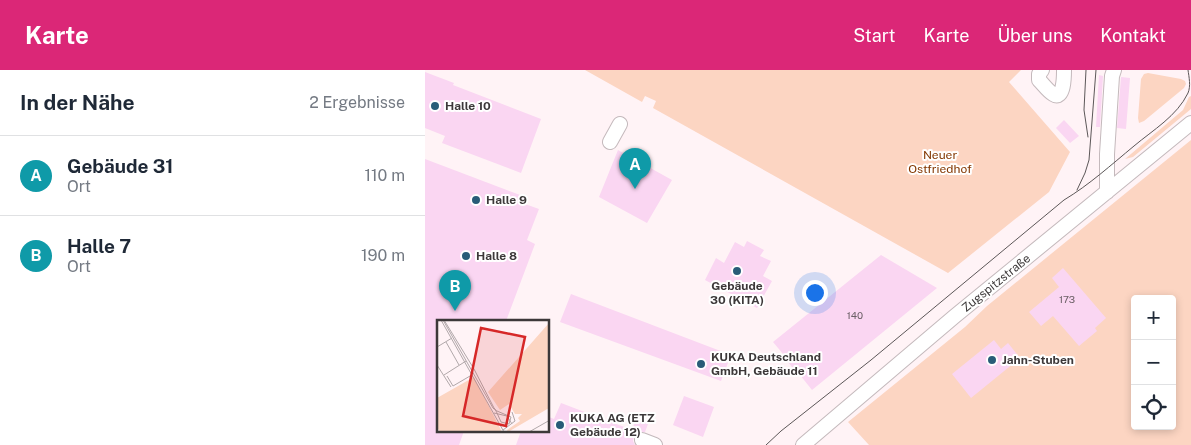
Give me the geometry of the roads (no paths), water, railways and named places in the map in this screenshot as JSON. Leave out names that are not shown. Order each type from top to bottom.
[{"type":"street","points":[[1042,70],[1039,74],[1039,80],[1055,95],[1062,91],[1064,70]]},
{"type":"street","points":[[1107,192],[1107,154],[1114,70]]},
{"type":"street","name":"Zugspitzstraße","points":[[803,445],[955,316],[1191,123]]},
{"type":"street","points":[[611,142],[620,124]]},
{"type":"tram line","points":[[1086,70],[1084,110],[1088,137]]},
{"type":"tram line","points":[[1077,190],[1089,160],[1096,70]]},
{"type":"tram line","points":[[766,445],[1064,200],[1091,181],[1164,122],[1178,109],[1188,93],[1190,84],[1188,70]]},
{"type":"place","name":"Halle 10","points":[[435,106]]},
{"type":"place","name":"Gebäude 31","points":[[635,189]]},
{"type":"place","name":"Halle 9","points":[[476,200]]},
{"type":"place","name":"Halle 8","points":[[466,256]]},
{"type":"place","name":"Gebäude 30 (KITA)","points":[[737,271]]},
{"type":"place","name":"Halle 7","points":[[455,311]]},
{"type":"place","name":"Jahn-Stuben","points":[[992,360]]},
{"type":"place","name":"KUKA Deutschland GmbH, Gebäude 11","points":[[701,364]]},
{"type":"place","name":"KUKA AG (ETZ Gebäude 12)","points":[[560,425]]},
{"type":"park label","name":"Neuer Ostfriedhof","points":[[940,162]]}]
